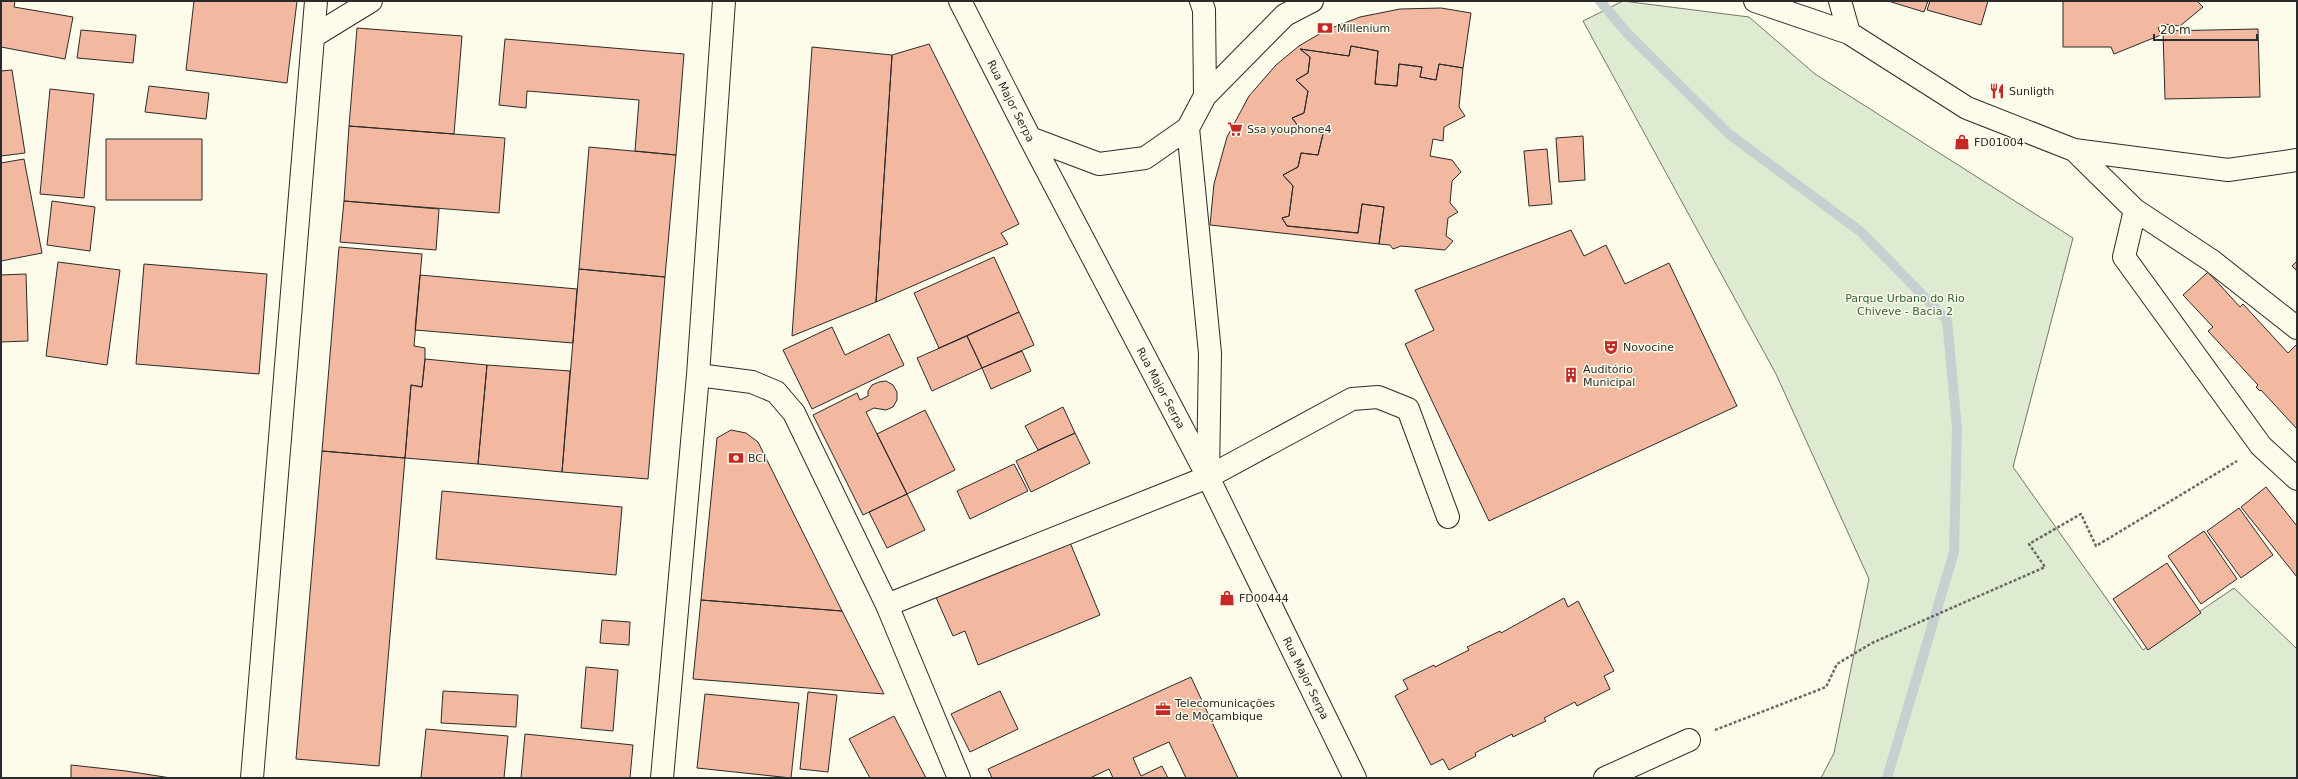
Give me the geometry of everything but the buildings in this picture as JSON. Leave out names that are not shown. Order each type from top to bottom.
[{"type":"street","points":[[252,778],[316,1]]},
{"type":"street","points":[[314,36],[371,1]]},
{"type":"street","points":[[662,778],[698,375],[724,1]]},
{"type":"street","name":"Rua Major Serpa","points":[[960,1],[1030,138],[1208,477],[1355,778]]},
{"type":"street","points":[[1201,1],[1204,10],[1205,96]]},
{"type":"street","points":[[1030,138],[1099,164],[1145,158],[1188,128],[1205,96],[1285,15],[1312,1]]},
{"type":"street","points":[[1755,1],[1849,33],[1966,108],[2074,150],[2228,170],[2297,160]]},
{"type":"street","points":[[1840,1],[1849,33]]},
{"type":"street","points":[[1188,128],[1210,354],[1208,477]]},
{"type":"street","points":[[2074,150],[2135,210],[2212,261],[2297,328]]},
{"type":"street","points":[[2135,210],[2124,257],[2261,446],[2297,479]]},
{"type":"street","points":[[698,375],[752,382],[776,392],[794,413],[887,605],[959,778]]},
{"type":"street","points":[[887,605],[1208,477],[1352,399],[1378,397],[1408,410],[1448,517]]},
{"type":"street","points":[[1604,778],[1689,740]]},
{"type":"path","points":[[1689,740],[1826,687],[1838,664],[1872,644],[2025,577],[2045,566],[2028,544],[2081,514],[2096,546],[2261,446]]},
{"type":"green space","name":"Parque Urbano do Rio Chiveve - Bacia 2","points":[[1623,1],[1749,17],[1815,74],[2073,238],[2013,467],[2143,650],[2234,588],[2297,649],[2297,778],[1821,778],[1834,753],[1869,579],[1776,374],[1583,21]]},
{"type":"waterway","points":[[1600,1],[1627,33],[1729,134],[1861,232],[1947,320],[1957,428],[1954,552],[1887,778]]},
{"type":"place","name":"Millenium","points":[[1325,28]]},
{"type":"place","name":"Sunligth","points":[[1997,91]]},
{"type":"place","name":"Ssa youphone4","points":[[1235,129]]},
{"type":"place","name":"FD01004","points":[[1962,142]]},
{"type":"place","name":"Novocine","points":[[1611,347]]},
{"type":"place","name":"Auditório Municipal","points":[[1571,375]]},
{"type":"place","name":"BCI","points":[[736,458]]},
{"type":"place","name":"FD00444","points":[[1227,598]]},
{"type":"place","name":"Telecomunicações de Moçambique","points":[[1163,709]]}]
